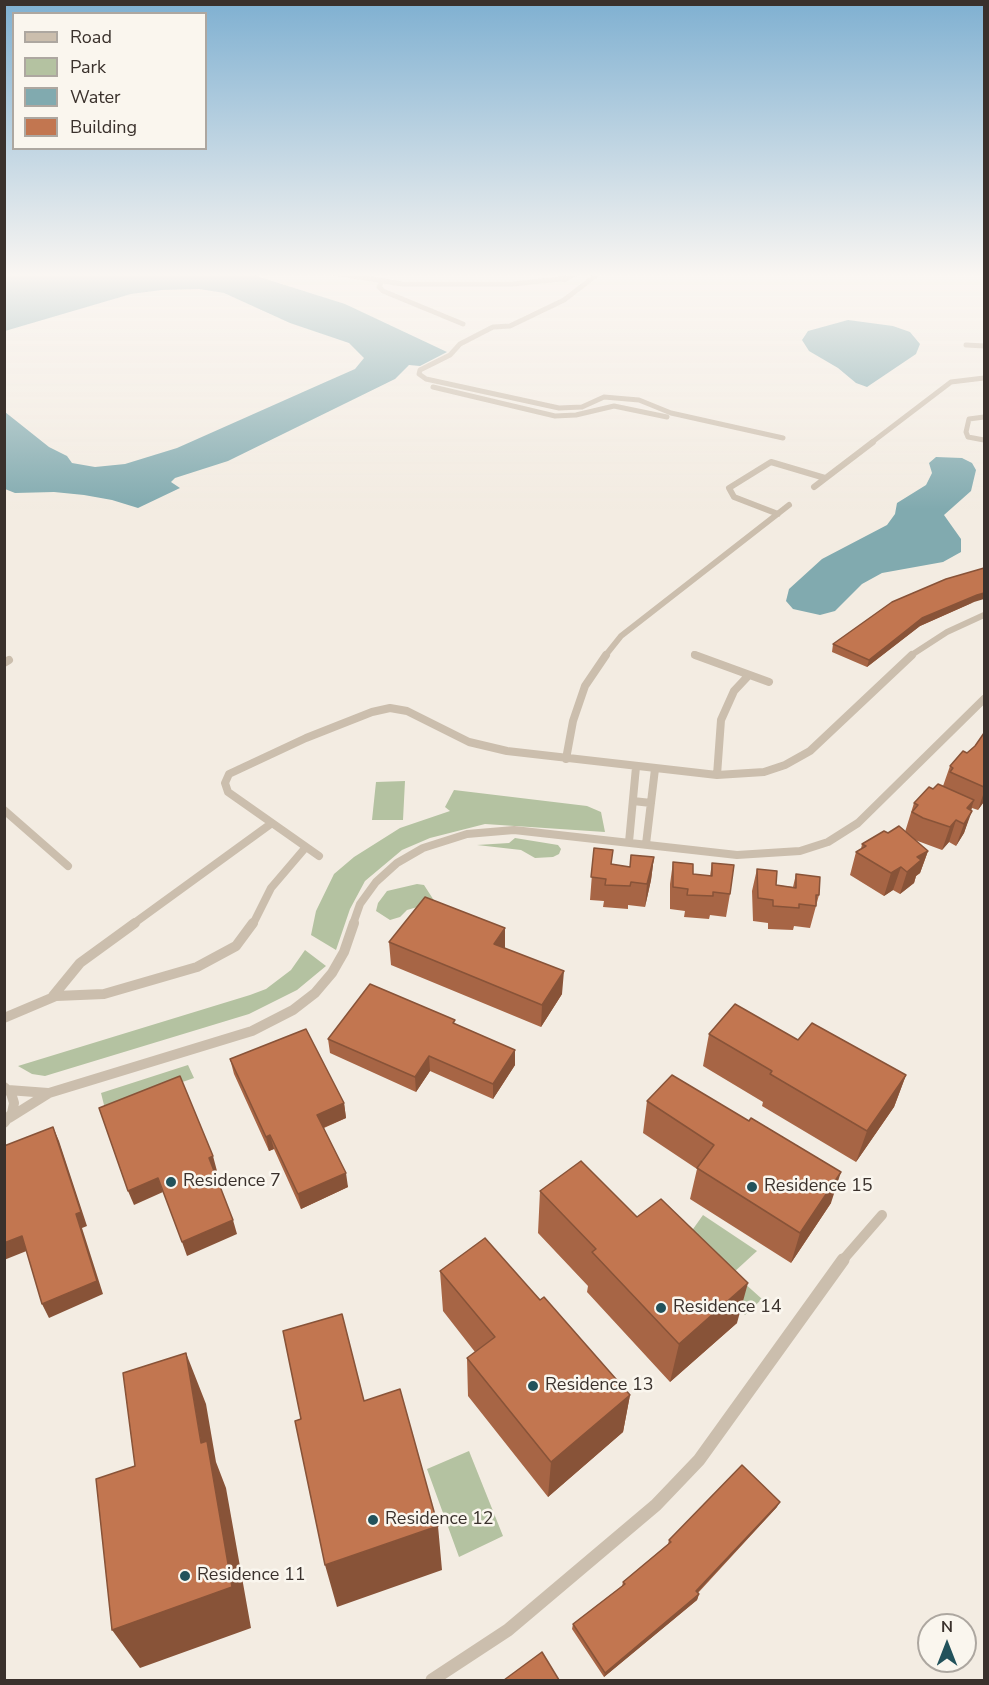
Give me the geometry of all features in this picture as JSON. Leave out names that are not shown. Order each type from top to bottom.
[{"type":"street","points":[[452,352],[419,372],[423,378],[563,409],[582,407],[604,397],[635,399],[671,413],[783,438]]},
{"type":"street","points":[[814,487],[951,382],[984,378]]},
{"type":"street","points":[[441,382],[433,387],[550,415],[576,415],[614,406],[679,420]]},
{"type":"street","points":[[984,417],[969,419],[966,432],[968,437],[984,440]]},
{"type":"street","points":[[778,514],[734,497],[729,489],[771,462],[825,478]]},
{"type":"street","points":[[566,759],[574,715],[585,686],[598,664],[621,636],[789,505]]},
{"type":"street","points":[[319,856],[228,792],[225,783],[229,774],[274,752],[378,710],[407,711],[461,738],[487,747],[566,759],[717,776],[764,772],[802,756],[908,657],[946,632],[984,615]]},
{"type":"street","points":[[694,654],[769,682]]},
{"type":"street","points":[[717,776],[721,720],[734,691],[748,675]]},
{"type":"street","points":[[7,1121],[49,1093],[244,1033],[292,1010],[315,993],[332,973],[344,952],[360,904],[376,882],[397,863],[423,848],[452,837],[498,830],[553,833],[755,856],[790,853],[828,842],[848,831],[984,699]]},
{"type":"street","points":[[629,842],[636,767]]},
{"type":"street","points":[[646,844],[654,769]]},
{"type":"street","points":[[633,801],[651,803]]},
{"type":"street","points":[[4,810],[68,866]]},
{"type":"street","points":[[51,998],[68,981],[80,963],[272,823]]},
{"type":"street","points":[[4,1018],[51,998],[104,994],[197,967],[228,952],[249,931],[271,888],[306,846]]},
{"type":"street","points":[[68,981],[77,995]]},
{"type":"street","points":[[6,1088],[49,1093]]},
{"type":"street","points":[[6,1088],[14,1103],[7,1121]]},
{"type":"street","points":[[432,1680],[508,1630],[544,1601],[632,1526],[692,1467],[740,1405],[836,1268],[882,1215]]},
{"type":"green space","points":[[405,781],[403,820],[372,820],[376,782]]},
{"type":"green space","points":[[454,790],[587,806],[601,812],[605,832],[485,824],[430,838],[402,850],[365,881],[350,909],[336,950],[311,935],[316,911],[334,874],[354,857],[400,828],[450,811],[445,807]]},
{"type":"green space","points":[[515,838],[558,845],[561,849],[559,854],[553,857],[535,858],[521,850],[477,845],[509,843]]},
{"type":"green space","points":[[417,884],[424,885],[435,902],[407,910],[400,917],[390,920],[376,911],[378,903],[387,891]]},
{"type":"green space","points":[[305,950],[326,966],[297,990],[249,1014],[45,1076],[32,1074],[18,1066],[266,989],[291,970]]},
{"type":"green space","points":[[188,1065],[194,1078],[105,1109],[101,1093]]},
{"type":"green space","points":[[703,1215],[757,1251],[733,1273],[762,1299],[745,1315],[681,1246]]},
{"type":"green space","points":[[469,1451],[503,1536],[459,1557],[427,1469]]},
{"type":"water","points":[[358,352],[447,352],[420,366],[409,365],[395,379],[228,461],[175,478],[171,482],[180,488],[138,508],[84,495],[54,492],[15,493],[5,489],[5,412],[49,447],[67,456],[72,463],[95,467],[125,464],[177,448],[355,369],[364,358]]},
{"type":"water","points":[[810,352],[917,352],[867,387],[856,383],[838,368]]},
{"type":"water","points":[[936,457],[962,458],[972,463],[976,470],[971,491],[944,515],[961,539],[961,552],[943,562],[882,573],[862,584],[835,611],[820,615],[793,609],[786,601],[789,589],[822,559],[887,525],[895,514],[897,503],[926,485],[932,473],[929,463]]},
{"type":"building","points":[[984,568],[984,593],[922,618],[869,660],[833,644],[892,602],[946,579]]},
{"type":"building","points":[[984,733],[984,787],[950,772],[953,768],[950,766],[963,751],[967,753],[975,746]]},
{"type":"building","points":[[938,784],[974,800],[967,808],[972,811],[964,824],[956,820],[950,827],[912,812],[918,805],[914,803],[929,787],[933,789]]},
{"type":"building","points":[[899,826],[928,851],[917,857],[921,860],[907,872],[901,867],[891,873],[856,852],[866,846],[862,844],[884,831],[888,833]]},
{"type":"building","points":[[594,848],[613,850],[611,864],[630,867],[631,855],[654,857],[647,884],[631,882],[630,886],[605,885],[606,879],[591,877]]},
{"type":"building","points":[[673,862],[693,864],[693,874],[712,876],[712,863],[734,865],[730,894],[713,892],[713,896],[687,895],[688,889],[673,887]]},
{"type":"building","points":[[757,869],[777,871],[776,885],[796,888],[796,874],[820,877],[816,906],[799,904],[799,908],[773,906],[773,900],[758,898]]},
{"type":"building","points":[[425,897],[505,928],[494,944],[564,971],[542,1005],[389,942]]},
{"type":"building","points":[[370,984],[455,1020],[453,1023],[515,1050],[493,1084],[429,1056],[415,1077],[328,1039]]},
{"type":"building","points":[[735,1004],[798,1040],[812,1023],[906,1075],[867,1131],[770,1074],[772,1071],[709,1034]]},
{"type":"building","points":[[306,1029],[344,1103],[317,1115],[346,1173],[298,1194],[270,1135],[266,1137],[230,1059]]},
{"type":"building","points":[[672,1075],[749,1121],[751,1118],[841,1172],[800,1233],[697,1168],[714,1145],[647,1101]]},
{"type":"building","name":"Residence 7","points":[[180,1076],[213,1156],[209,1158],[233,1220],[182,1242],[158,1178],[128,1191],[99,1108]]},
{"type":"building","points":[[53,1127],[81,1212],[76,1214],[97,1281],[42,1304],[22,1236],[4,1243],[4,1146]]},
{"type":"building","points":[[581,1161],[637,1217],[661,1199],[748,1283],[679,1344],[592,1252],[596,1249],[540,1191]]},
{"type":"building","points":[[485,1238],[540,1300],[544,1297],[630,1395],[551,1462],[467,1358],[495,1337],[440,1271]]},
{"type":"building","name":"Residence 12","points":[[342,1314],[364,1401],[400,1389],[438,1526],[325,1565],[295,1421],[301,1419],[283,1331]]},
{"type":"building","name":"Residence 11","points":[[186,1353],[201,1443],[207,1441],[232,1587],[112,1630],[96,1479],[135,1466],[123,1373]]},
{"type":"building","points":[[742,1465],[780,1502],[696,1591],[699,1594],[605,1673],[573,1624],[625,1584],[623,1582],[671,1542],[669,1540]]},
{"type":"building","points":[[542,1652],[559,1680],[504,1680]]},
{"type":"place","name":"Residence 7","points":[[171,1182]]},
{"type":"place","name":"Residence 15","points":[[752,1187]]},
{"type":"place","name":"Residence 14","points":[[661,1308]]},
{"type":"place","name":"Residence 13","points":[[533,1386]]},
{"type":"place","name":"Residence 12","points":[[373,1520]]},
{"type":"place","name":"Residence 11","points":[[185,1576]]}]
